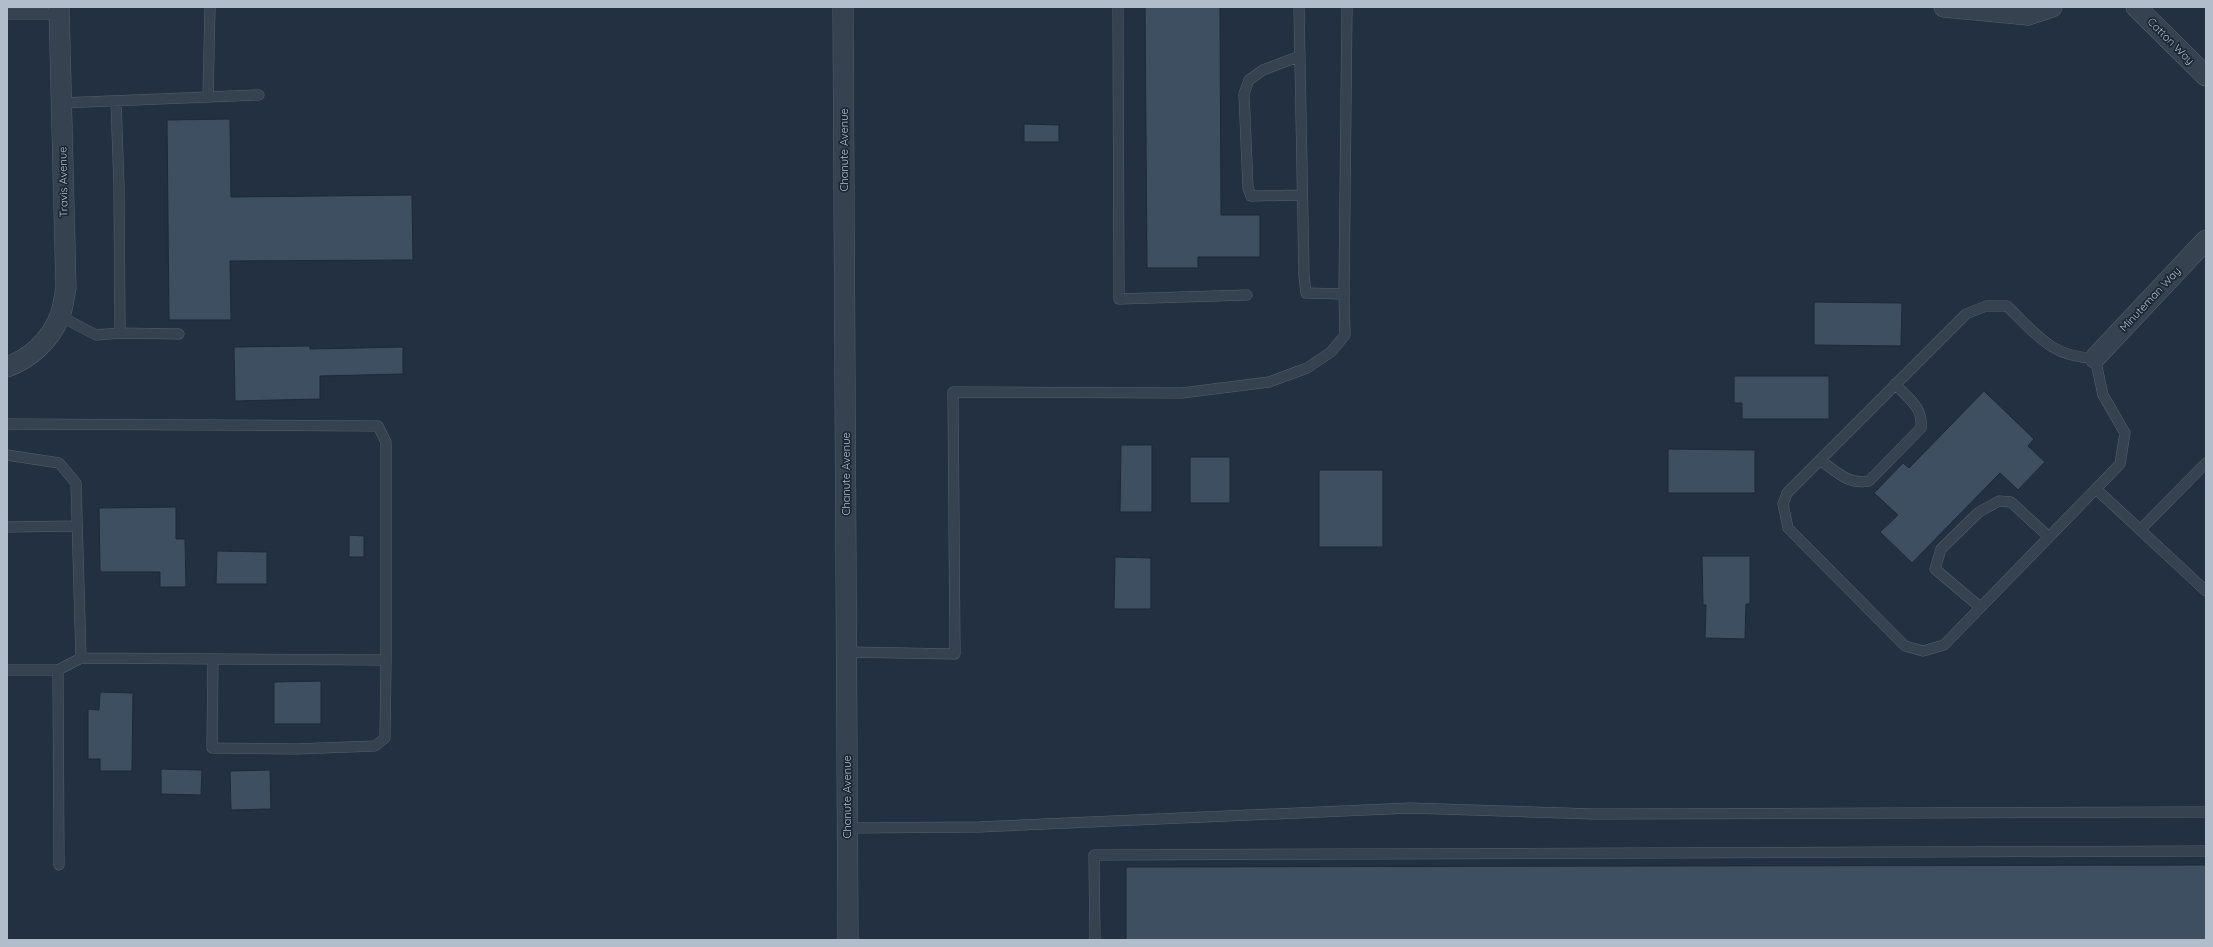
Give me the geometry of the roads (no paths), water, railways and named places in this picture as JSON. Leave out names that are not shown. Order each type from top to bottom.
[{"type":"street","name":"Chanute Avenue","points":[[843,7],[848,940]]},
{"type":"street","points":[[1944,7],[2028,15],[2052,7]]},
{"type":"street","name":"Catton Way","points":[[2136,7],[2206,76]]},
{"type":"street","name":"Travis Avenue","points":[[7,366],[22,361],[42,344],[60,316],[66,288],[59,10]]},
{"type":"street","name":"Minuteman Way","points":[[2095,358],[2206,240]]},
{"type":"lane","points":[[208,97],[210,7]]},
{"type":"lane","points":[[1118,7],[1119,299],[1247,295]]},
{"type":"lane","points":[[1299,7],[1302,195],[1306,293],[1344,294]]},
{"type":"lane","points":[[846,652],[890,651],[955,654],[953,392],[1182,393],[1269,382],[1307,368],[1332,352],[1345,335],[1344,294],[1347,7]]},
{"type":"lane","points":[[7,14],[59,10]]},
{"type":"lane","points":[[1300,56],[1263,70],[1249,80],[1244,94],[1248,188],[1251,196],[1302,195]]},
{"type":"lane","points":[[62,103],[260,95]]},
{"type":"lane","points":[[116,101],[119,186],[120,333]]},
{"type":"lane","points":[[1986,306],[2007,306],[2054,350],[2077,358],[2095,358],[2103,395],[2125,433],[2120,464],[1944,645],[1923,651],[1905,646],[1788,528],[1782,504],[1787,492],[1966,314],[1986,306]]},
{"type":"lane","points":[[60,316],[96,335],[120,333],[179,334]]},
{"type":"lane","points":[[1820,460],[1849,481],[1858,484],[1869,481],[1921,428],[1922,418],[1920,410],[1895,384]]},
{"type":"lane","points":[[7,424],[378,426],[386,442],[385,738],[375,746],[296,749],[212,748],[213,658]]},
{"type":"lane","points":[[7,455],[59,463],[76,483],[81,658]]},
{"type":"lane","points":[[2140,530],[2206,463]]},
{"type":"lane","points":[[2096,489],[2206,591]]},
{"type":"lane","points":[[1980,608],[1935,569],[1941,549],[1979,512],[1999,501],[2011,502],[2049,537]]},
{"type":"lane","points":[[7,527],[77,526]]},
{"type":"lane","points":[[7,670],[58,670],[81,658],[386,660]]},
{"type":"lane","points":[[58,670],[59,865]]},
{"type":"lane","points":[[847,828],[979,827],[1410,808],[1594,814],[2206,812]]},
{"type":"lane","points":[[1094,940],[1094,854],[2206,851]]}]
